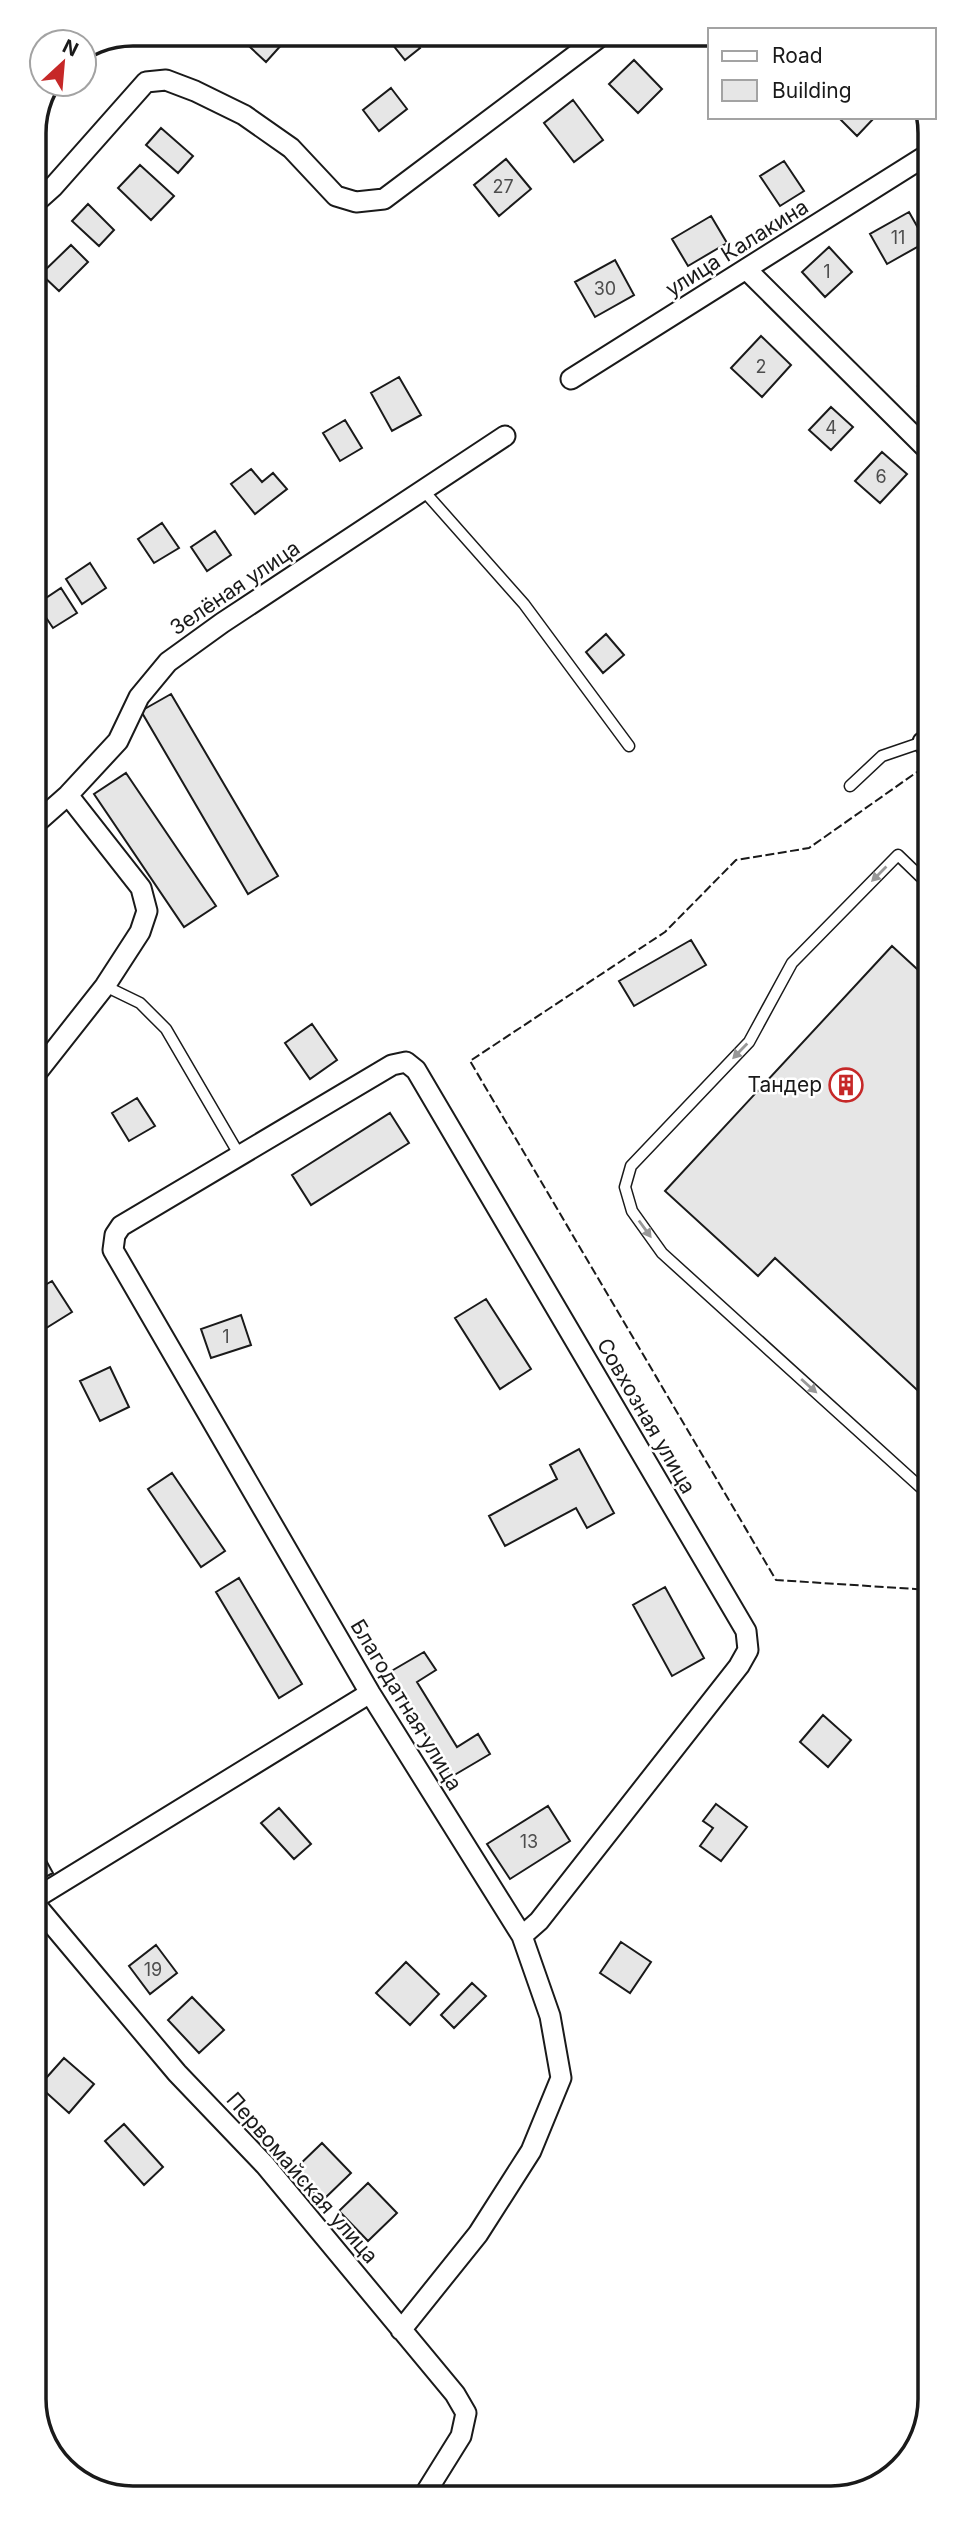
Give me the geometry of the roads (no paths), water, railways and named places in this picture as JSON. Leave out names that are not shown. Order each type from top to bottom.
[{"type":"street","points":[[46,193],[146,82],[166,80],[195,90],[244,115],[291,148],[336,196],[356,202],[384,199],[588,46]]},
{"type":"street","name":"улица Калакина","points":[[571,379],[918,161]]},
{"type":"street","points":[[746,269],[918,440]]},
{"type":"street","name":"Зелёная улица","points":[[46,814],[68,795],[118,741],[139,697],[168,662],[233,615],[505,436]]},
{"type":"street","points":[[46,1061],[105,986],[140,932],[147,911],[141,888],[68,795]]},
{"type":"street","name":"Совхозная улица","points":[[241,1156],[391,1065],[406,1062],[416,1070],[746,1630],[748,1650],[739,1666],[539,1921],[522,1936]]},
{"type":"street","name":"Благодатная улица","points":[[241,1156],[121,1226],[115,1235],[113,1250],[370,1693],[522,1936],[550,2016],[561,2078],[531,2151],[478,2234],[401,2330]]},
{"type":"street","points":[[46,1892],[370,1693]]},
{"type":"street","name":"Первомайская улица","points":[[46,1917],[177,2073],[265,2165],[455,2394],[466,2413],[461,2435],[430,2486]]},
{"type":"lane","points":[[423,490],[524,604],[629,746]]},
{"type":"lane","points":[[850,786],[882,756],[918,747]]},
{"type":"lane","points":[[918,874],[898,855],[792,963],[748,1042],[631,1166],[625,1187],[632,1211],[662,1253],[918,1485]]},
{"type":"lane","points":[[105,986],[140,1003],[166,1029],[241,1156]]},
{"type":"place","name":"Тандер","points":[[846,1085]]}]
